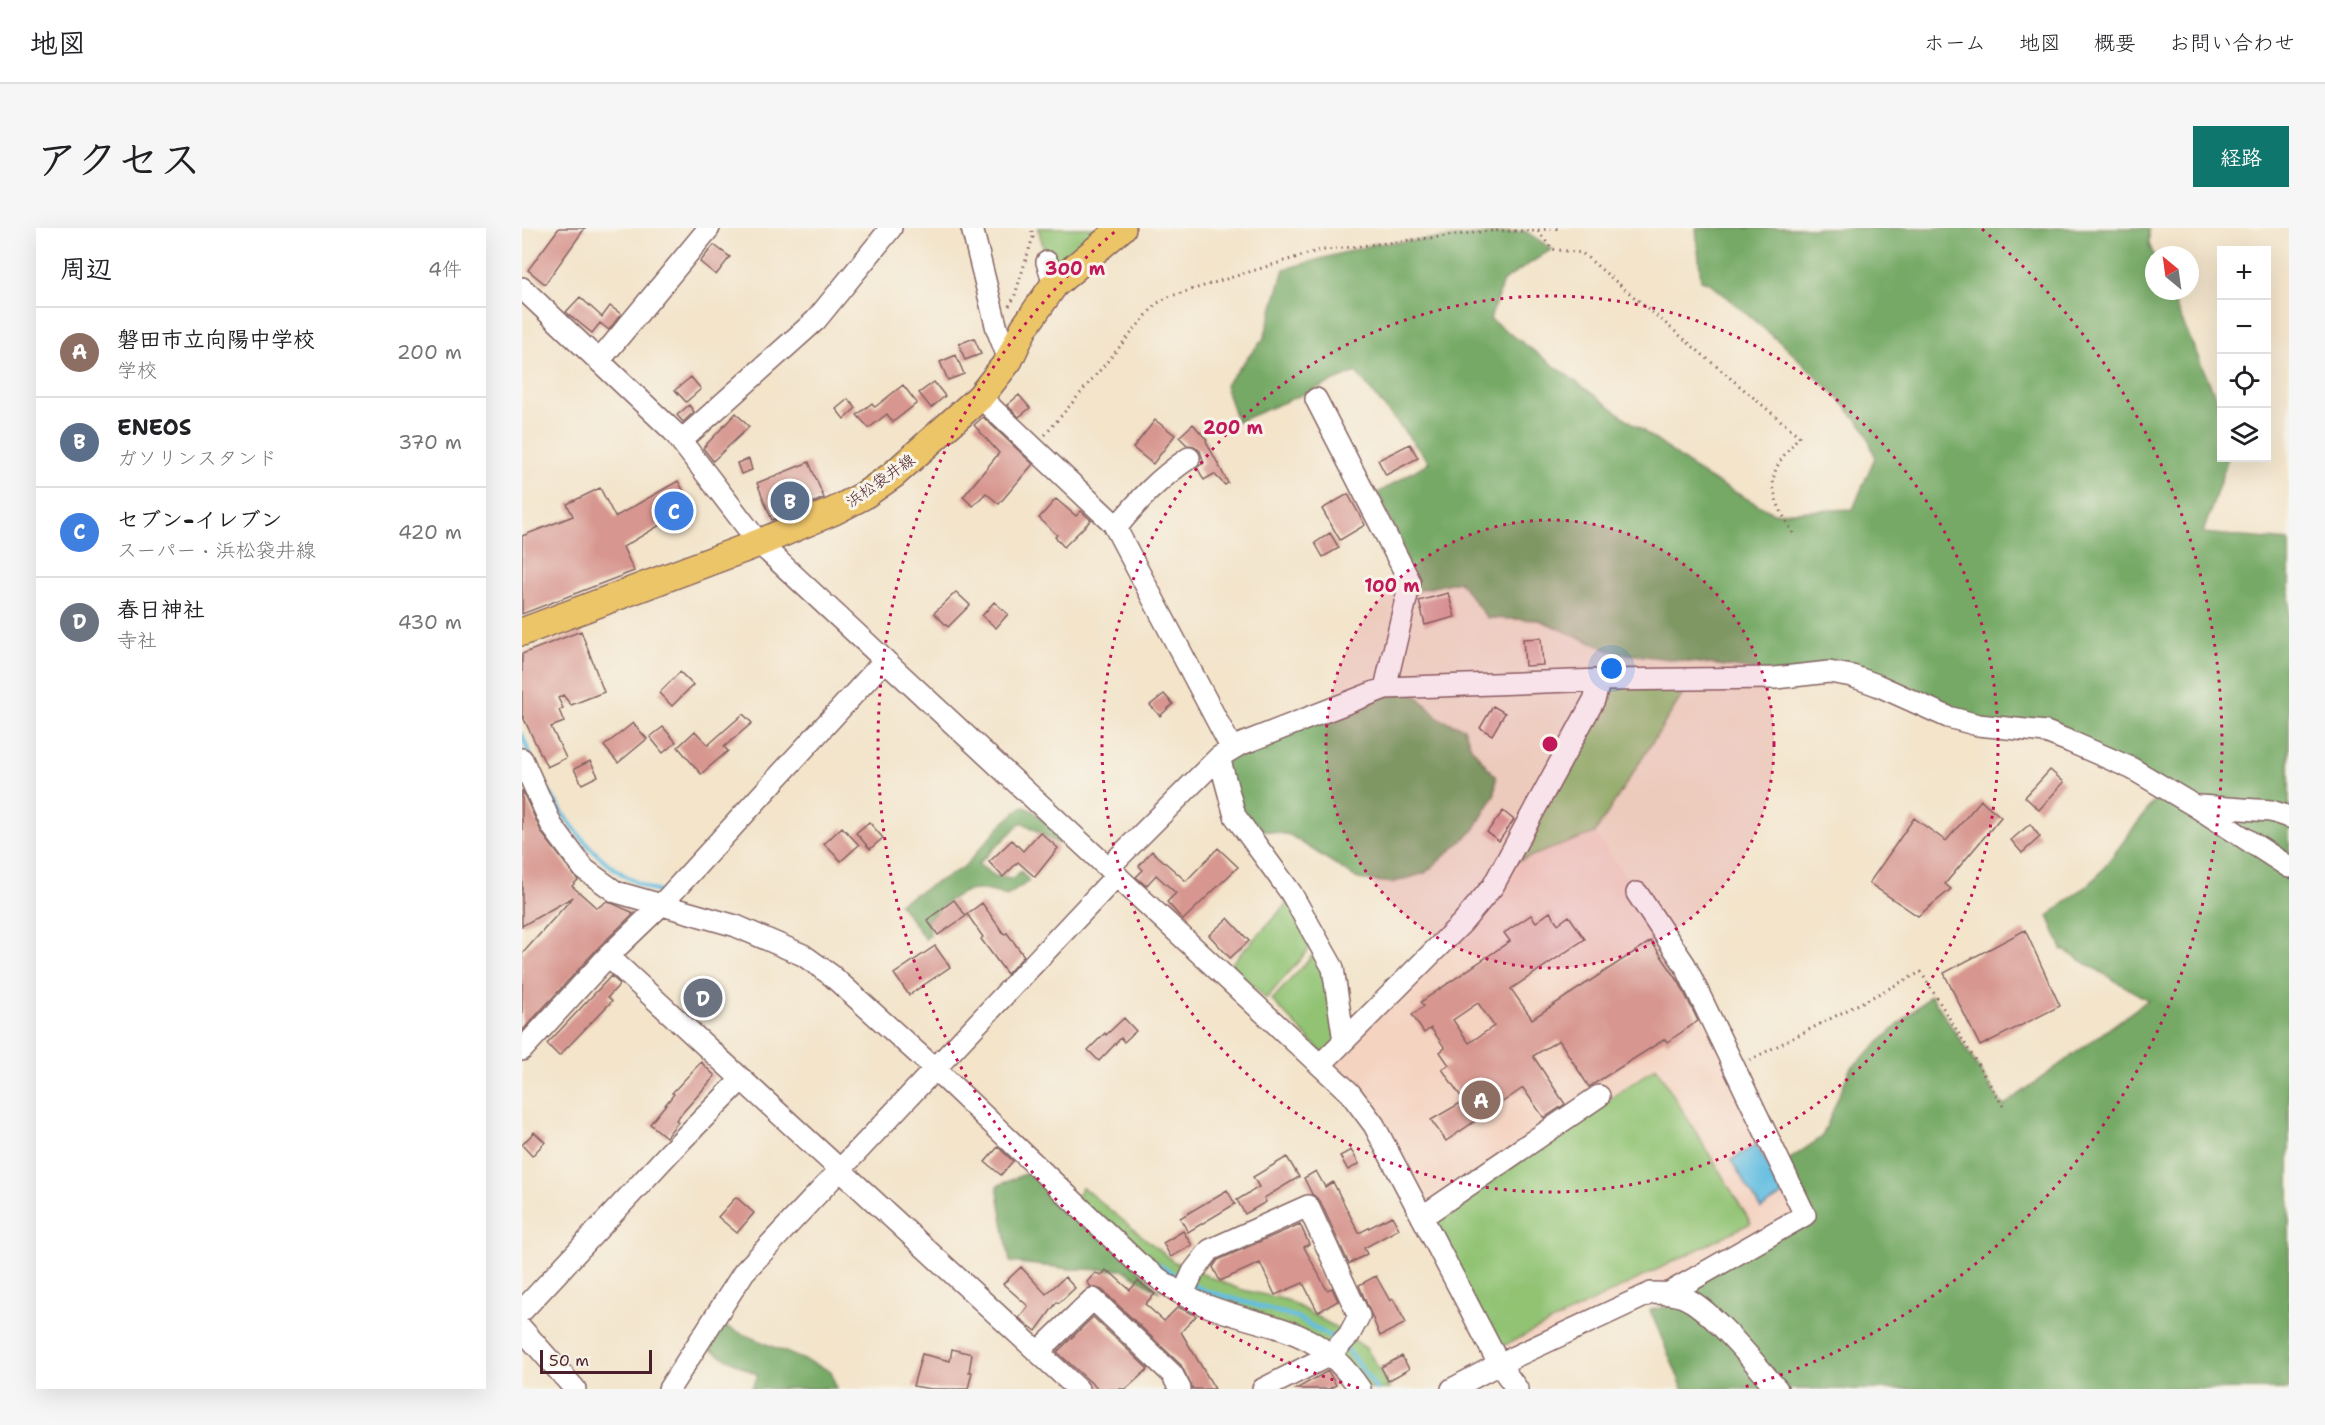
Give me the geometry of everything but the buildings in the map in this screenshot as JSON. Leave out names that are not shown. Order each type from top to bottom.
[{"type":"main road","name":"浜松袋井線","points":[[522,632],[759,543],[863,496],[893,475],[980,397],[1009,360],[1050,273],[1122,228]]},
{"type":"street","points":[[599,362],[709,228]]},
{"type":"street","points":[[681,441],[816,320],[891,228]]},
{"type":"street","points":[[972,228],[997,329],[1009,360]]},
{"type":"street","points":[[522,288],[681,441],[759,543],[1350,1093],[1374,1125],[1500,1364],[1517,1389]]},
{"type":"street","points":[[980,397],[1116,528],[1226,753],[1235,816],[1291,893],[1333,968],[1344,1041]]},
{"type":"street","points":[[1316,399],[1410,582],[1385,688]]},
{"type":"street","points":[[1116,528],[1147,491],[1168,472],[1189,458]]},
{"type":"street","points":[[522,1050],[608,956],[660,906],[885,660]]},
{"type":"street","points":[[669,1389],[744,1272],[934,1068],[1112,871],[1226,753],[1385,688],[1600,680],[1775,678],[1829,672],[1852,676],[1948,717],[1978,725],[2046,732],[2131,768],[2289,867]]},
{"type":"street","points":[[1321,1064],[1462,923],[1493,886],[1594,700],[1600,680]]},
{"type":"street","points":[[522,759],[552,826],[584,869],[616,892],[736,926],[803,954],[831,975],[934,1068],[1138,1263],[1169,1287],[1200,1304],[1294,1332],[1342,1365],[1360,1389]]},
{"type":"street","points":[[2195,806],[2271,811],[2289,818]]},
{"type":"street","points":[[1637,893],[1685,965],[1805,1215],[1669,1293]]},
{"type":"street","points":[[608,956],[1078,1389]]},
{"type":"street","points":[[522,1311],[671,1151],[742,1079]]},
{"type":"street","points":[[1422,1216],[1599,1096]]},
{"type":"street","points":[[1183,1294],[1193,1272],[1210,1250],[1308,1206],[1359,1316],[1349,1335],[1330,1355],[1263,1389]]},
{"type":"street","points":[[1452,1389],[1651,1293],[1669,1293],[1698,1305],[1731,1337],[1777,1389]]},
{"type":"street","points":[[1038,1352],[1093,1299],[1172,1374],[1180,1389]]},
{"type":"street","points":[[522,1329],[575,1389]]},
{"type":"path","points":[[997,329],[1014,298],[1033,237],[1031,228]]},
{"type":"path","points":[[1034,448],[1156,304],[1168,297],[1317,251],[1490,231],[1538,231],[1560,228]]},
{"type":"path","points":[[1538,231],[1552,249],[1582,253],[1799,436],[1775,472],[1774,489],[1794,535]]},
{"type":"path","points":[[1734,1068],[1921,972],[2003,1106]]},
{"type":"shaded area","points":[[1595,833],[1637,893],[1805,1215],[1669,1293],[1499,1364],[1370,1120],[1321,1064],[1504,866]]},
{"type":"green space","points":[[1038,228],[1127,228],[1054,285]]},
{"type":"green space","points":[[1696,228],[2149,228],[2150,246],[2145,246],[2145,300],[2173,300],[2217,400],[2217,462],[2227,462],[2203,533],[2289,541],[2289,1389],[1683,1389],[1650,1310],[1703,1298],[1690,1288],[1800,1218],[1781,1165],[1822,1137],[1850,1069],[1931,995],[2003,1106],[2148,1000],[2062,949],[2048,916],[2095,879],[2164,788],[2040,731],[1966,722],[1877,685],[1613,652],[1539,620],[1487,618],[1459,581],[1416,591],[1404,551],[1378,493],[1429,462],[1356,372],[1237,422],[1225,385],[1264,338],[1284,269],[1375,244],[1525,231],[1552,249],[1503,281],[1490,319],[1705,476],[1773,513],[1853,509],[1875,457],[1865,429],[1841,401],[1789,350],[1710,283],[1701,280]]},
{"type":"green space","points":[[1693,678],[1595,833],[1504,866],[1600,680]]},
{"type":"green space","points":[[1408,687],[1440,719],[1464,728],[1471,747],[1496,777],[1495,794],[1474,830],[1425,873],[1392,883],[1358,879],[1290,835],[1262,830],[1246,833],[1219,757]]},
{"type":"green space","points":[[1023,806],[1033,811],[1061,835],[1059,844],[1022,822],[978,864],[995,876],[1013,878],[1021,871],[1029,881],[1007,896],[972,890],[955,897],[927,920],[930,935],[925,939],[899,903],[964,867],[1001,825]]},
{"type":"green space","points":[[1293,897],[1317,940],[1266,999],[1231,964]]},
{"type":"green space","points":[[1321,946],[1344,1041],[1327,1058],[1272,1000]]},
{"type":"green space","points":[[1656,1067],[1751,1223],[1499,1348],[1432,1221]]},
{"type":"green space","points":[[1039,1168],[1160,1292],[1124,1270],[1071,1269],[1010,1262],[997,1186]]},
{"type":"green space","points":[[1082,1187],[1174,1262],[1239,1289],[1287,1300],[1335,1327],[1367,1349],[1390,1389],[1367,1389],[1342,1359],[1204,1305],[1074,1202]]},
{"type":"green space","points":[[726,1327],[831,1371],[836,1388],[751,1389],[758,1375],[705,1347],[712,1331]]},
{"type":"water","points":[[1756,1145],[1786,1193],[1761,1209],[1731,1160]]},
{"type":"waterway","points":[[522,735],[530,755]]},
{"type":"waterway","points":[[540,776],[563,814],[590,847],[622,874],[663,894]]},
{"type":"waterway","points":[[1152,1261],[1183,1280]]},
{"type":"waterway","points":[[1193,1285],[1203,1290],[1296,1317],[1336,1340]]},
{"type":"waterway","points":[[1345,1347],[1377,1389]]},
{"type":"place","name":"ENEOS","points":[[790,501]]},
{"type":"place","name":"セブン-イレブン","points":[[674,511]]},
{"type":"place","name":"春日神社","points":[[703,998]]},
{"type":"place","name":"磐田市立向陽中学校","points":[[1481,1100]]}]
